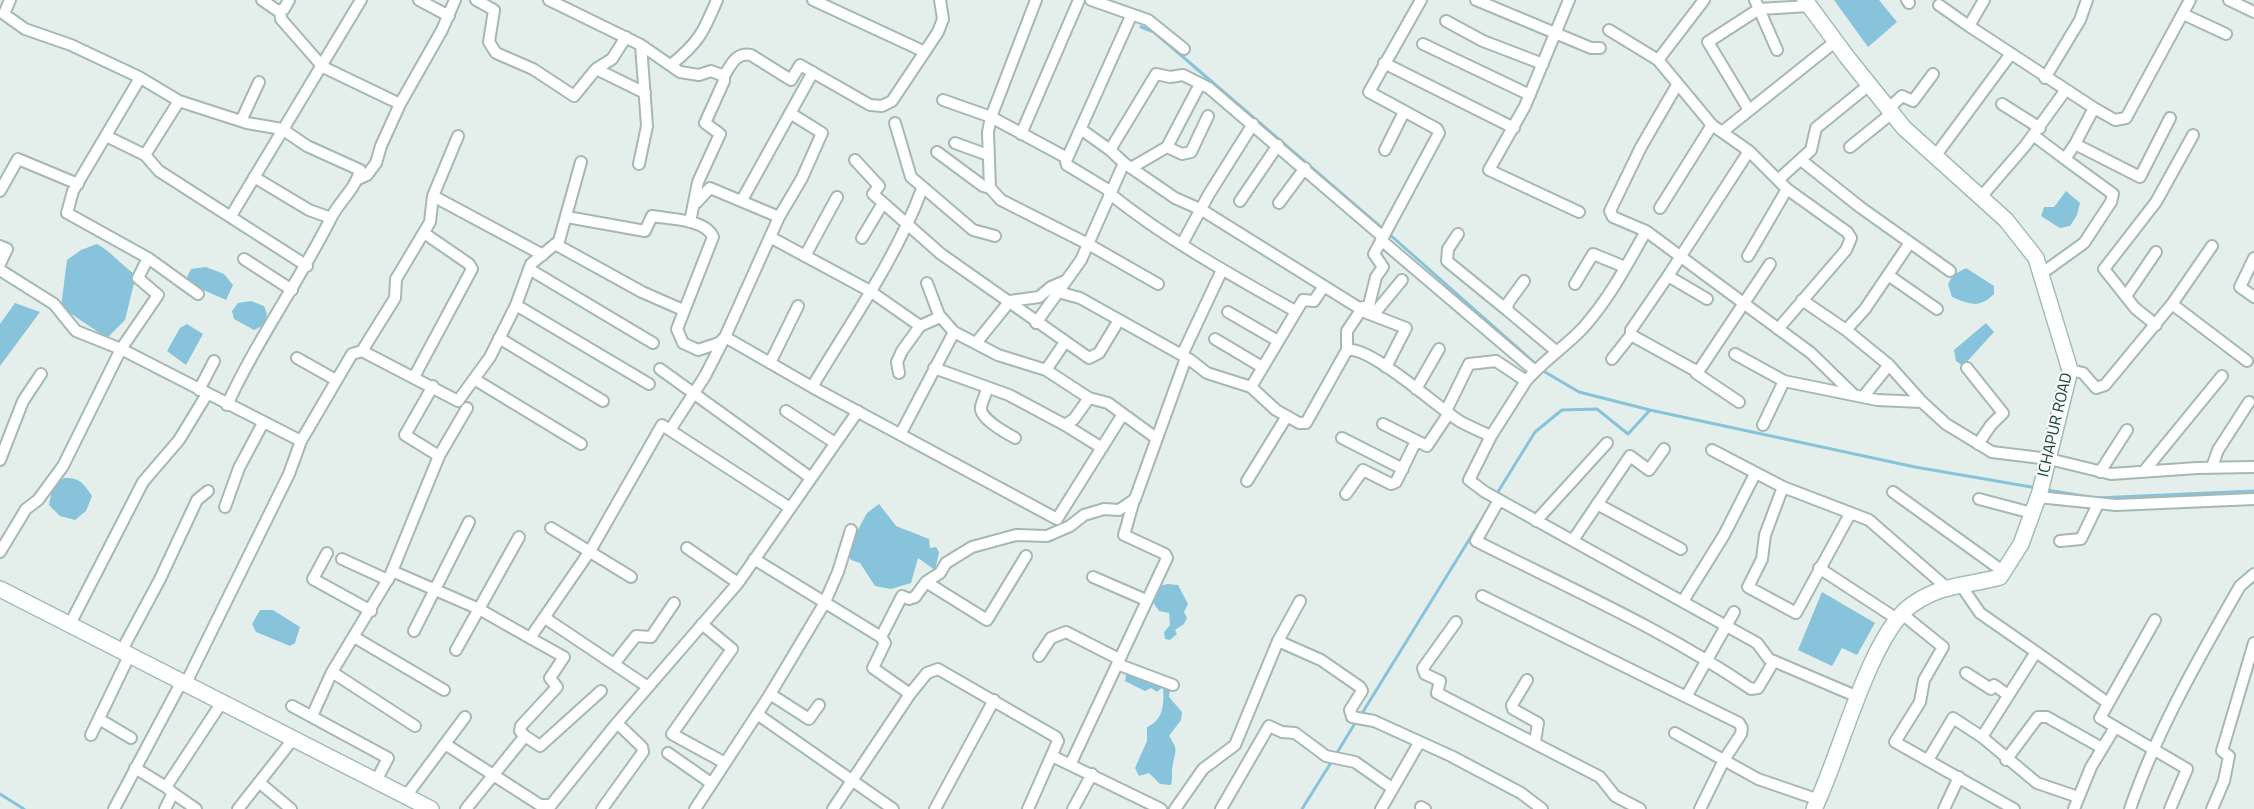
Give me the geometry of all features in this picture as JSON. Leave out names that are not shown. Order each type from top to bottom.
[{"type":"street","points":[[10,0],[4,14],[25,29],[70,45],[140,78],[179,101],[241,121],[282,129],[307,146],[356,166],[360,170],[358,179],[330,218],[307,266],[257,344],[227,405]]},
{"type":"street","points":[[262,0],[280,10]]},
{"type":"street","points":[[280,10],[284,9],[289,0]]},
{"type":"street","points":[[231,216],[282,129],[323,67],[361,0]]},
{"type":"street","points":[[419,0],[449,16]]},
{"type":"street","points":[[358,179],[367,175],[376,163],[400,104],[449,16],[455,0]]},
{"type":"street","points":[[476,0],[494,10],[489,42],[496,52],[533,69],[574,96],[596,69],[612,59],[626,37]]},
{"type":"street","points":[[549,0],[641,45],[680,72],[690,75],[711,71],[724,76]]},
{"type":"street","points":[[671,65],[694,47],[704,33],[717,0]]},
{"type":"street","points":[[813,0],[925,52]]},
{"type":"street","points":[[690,222],[696,203],[698,183],[720,134],[705,123],[724,81],[724,76],[738,55],[744,53],[751,55],[791,80],[800,65],[870,105],[882,106],[892,101],[925,52],[943,19],[940,0]]},
{"type":"street","points":[[990,188],[988,155],[991,117],[1036,0]]},
{"type":"street","points":[[1021,134],[1079,0]]},
{"type":"street","points":[[1091,0],[1131,16],[1148,20],[1184,49]]},
{"type":"street","points":[[1368,312],[1376,277],[1383,267],[1374,254],[1439,133],[1437,129],[1370,94],[1370,88],[1421,0]]},
{"type":"street","points":[[1476,0],[1591,48],[1600,48]]},
{"type":"street","points":[[1569,0],[1530,95],[1489,170],[1579,213]]},
{"type":"street","points":[[1969,26],[1984,0]]},
{"type":"street","points":[[2045,78],[2080,20],[2087,0]]},
{"type":"street","points":[[1939,5],[2045,78],[2115,120],[2126,118],[2190,0]]},
{"type":"street","points":[[2229,0],[2254,12]]},
{"type":"street","points":[[1658,60],[1698,2]]},
{"type":"street","points":[[1749,110],[1708,42],[1757,5],[1807,3]]},
{"type":"street","name":"ICHAPUR ROAD","points":[[1807,3],[1904,128],[1981,197],[2023,240],[2036,258],[2070,370],[2040,490],[2021,544],[2004,572]]},
{"type":"street","points":[[1757,5],[1778,50]]},
{"type":"street","points":[[280,10],[281,19],[323,67],[400,104]]},
{"type":"street","points":[[2182,14],[2226,34]]},
{"type":"street","points":[[1131,16],[1082,130],[1067,158],[1067,165],[1109,192],[1133,213],[1222,270],[1295,311]]},
{"type":"street","points":[[1446,21],[1483,40],[1543,64]]},
{"type":"street","points":[[1609,30],[1658,60],[1677,85],[1717,128],[1749,151],[1787,189],[1851,238],[1846,250],[1778,329]]},
{"type":"street","points":[[1660,208],[1717,128],[1749,110],[1836,41]]},
{"type":"street","points":[[1423,44],[1530,95]]},
{"type":"street","points":[[639,165],[647,126],[641,45]]},
{"type":"street","points":[[1936,155],[2010,55]]},
{"type":"street","points":[[1384,63],[1514,128]]},
{"type":"street","points":[[596,69],[645,93]]},
{"type":"street","points":[[742,200],[813,72]]},
{"type":"street","points":[[1110,150],[1156,74],[1170,77],[1183,75],[1200,84],[1253,124],[1538,367]]},
{"type":"street","points":[[1850,147],[1890,111],[1902,96],[1913,101],[1933,74]]},
{"type":"street","points":[[140,78],[78,184],[67,213],[148,258],[198,294]]},
{"type":"street","points":[[241,121],[259,82]]},
{"type":"street","points":[[1036,323],[1081,260],[1109,192],[1127,166],[1167,147],[1200,84]]},
{"type":"street","points":[[1778,180],[1815,145],[1816,128],[1869,84]]},
{"type":"street","points":[[1677,85],[1641,147],[1610,210],[1613,217],[1646,231],[1682,255],[1742,303],[1811,353],[1859,396]]},
{"type":"street","points":[[1981,197],[2036,131],[2065,91]]},
{"type":"street","points":[[943,100],[991,117],[1067,158]]},
{"type":"street","points":[[145,155],[179,101]]},
{"type":"street","points":[[2002,104],[2036,131],[2065,159],[2113,194],[2111,202],[2084,243],[2041,274]]},
{"type":"street","points":[[2065,159],[2094,108]]},
{"type":"street","points":[[1385,150],[1404,112]]},
{"type":"street","points":[[670,430],[694,393],[725,337],[779,217],[802,178],[822,133],[790,113]]},
{"type":"street","points":[[1167,147],[1182,154],[1191,152],[1208,116]]},
{"type":"street","points":[[2075,144],[2140,177],[2170,118]]},
{"type":"street","points":[[895,123],[911,177],[922,189],[973,230],[995,236]]},
{"type":"street","points":[[1182,244],[1209,194],[1253,124]]},
{"type":"street","points":[[1082,130],[1110,150],[1127,166],[1175,198],[1202,210],[1368,312],[1406,328],[1386,367]]},
{"type":"street","points":[[2156,325],[2134,308],[2104,269],[2156,202],[2193,135]]},
{"type":"street","points":[[106,136],[145,155],[159,171],[307,266]]},
{"type":"street","points":[[114,809],[184,682],[289,474],[301,441],[352,354],[362,351],[395,298],[396,279],[404,262],[430,222],[433,196],[458,136]]},
{"type":"street","points":[[955,142],[988,155]]},
{"type":"street","points":[[1240,201],[1278,145]]},
{"type":"street","points":[[1612,359],[1631,335],[1631,330],[1749,151]]},
{"type":"street","points":[[937,152],[983,186],[990,188],[1001,200],[1088,244],[1158,284]]},
{"type":"street","points":[[0,191],[18,159],[78,184]]},
{"type":"street","points":[[855,160],[879,186],[873,194],[941,254],[1010,301],[1036,323],[1089,358],[1094,357],[1119,320]]},
{"type":"street","points":[[1801,160],[1910,244],[1950,271]]},
{"type":"street","points":[[362,351],[458,401],[500,338],[516,305],[529,269],[555,244],[567,217],[580,162]]},
{"type":"street","points":[[1279,203],[1305,168]]},
{"type":"street","points":[[254,177],[309,210],[330,218]]},
{"type":"street","points":[[696,203],[710,188],[779,217]]},
{"type":"street","points":[[812,387],[907,225],[922,189]]},
{"type":"street","points":[[1748,255],[1787,189]]},
{"type":"street","points":[[433,196],[543,255]]},
{"type":"street","points":[[805,256],[837,197]]},
{"type":"street","points":[[862,238],[883,203]]},
{"type":"street","points":[[567,217],[645,231],[652,216],[690,222],[707,229],[713,237],[677,329],[683,343],[698,350],[719,343],[725,337]]},
{"type":"street","points":[[1646,231],[1609,296],[1582,329],[1538,367],[1526,381],[1491,436],[1469,480],[1536,521],[1757,643],[1769,659],[1858,697]]},
{"type":"street","points":[[414,377],[472,268],[424,233]]},
{"type":"street","points":[[1458,234],[1448,249],[1447,261],[1556,351]]},
{"type":"street","points":[[770,237],[870,291],[920,326]]},
{"type":"street","points":[[555,244],[642,292],[683,310]]},
{"type":"street","points":[[1846,330],[1865,309],[1910,244]]},
{"type":"street","points":[[0,246],[7,249],[0,264]]},
{"type":"street","points":[[2070,370],[2083,373],[2096,388],[2105,385],[2156,325],[2212,246]]},
{"type":"street","points":[[2126,296],[2156,252]]},
{"type":"street","points":[[1575,284],[1593,254],[1625,267]]},
{"type":"street","points":[[0,552],[4,536],[26,509],[38,500],[63,466],[121,348],[158,295],[138,278],[148,258]]},
{"type":"street","points":[[2254,258],[2240,287],[2254,297]]},
{"type":"street","points":[[244,259],[292,290]]},
{"type":"street","points":[[1696,373],[1770,264]]},
{"type":"street","points":[[529,269],[653,343]]},
{"type":"street","points":[[0,270],[54,304],[76,331],[121,348],[227,405],[301,441]]},
{"type":"street","points":[[1071,763],[1082,736],[1104,698],[1118,661],[1167,558],[1165,554],[1124,535],[1134,499],[1184,356],[1222,270]]},
{"type":"street","points":[[1888,275],[1937,309]]},
{"type":"street","points":[[1668,276],[1707,299]]},
{"type":"street","points":[[1058,292],[1080,298],[1184,356],[1207,373],[1251,387],[1276,410],[1299,423],[1306,423],[1347,350],[1347,331],[1401,280]]},
{"type":"street","points":[[976,343],[1010,301],[1039,297],[1051,287],[1065,281]]},
{"type":"street","points":[[1507,310],[1508,303],[1524,281]]},
{"type":"street","points":[[927,283],[940,317],[954,332],[998,355],[1046,370],[1089,398],[1108,403],[1156,438]]},
{"type":"street","points":[[1251,387],[1295,311],[1303,300],[1316,300],[1324,286]]},
{"type":"street","points":[[1802,300],[1846,330],[1889,365],[1922,402],[1946,424],[1992,452],[2049,459],[2111,474],[2145,470],[2254,467]]},
{"type":"street","points":[[2172,304],[2247,361]]},
{"type":"street","points":[[516,305],[649,384]]},
{"type":"street","points":[[770,363],[798,306]]},
{"type":"street","points":[[1228,312],[1278,340]]},
{"type":"street","points":[[899,373],[897,363],[902,351],[920,326],[940,317]]},
{"type":"street","points":[[901,433],[954,332]]},
{"type":"street","points":[[1631,335],[1696,373],[1739,402]]},
{"type":"street","points":[[725,337],[812,387],[1057,519],[1123,414]]},
{"type":"street","points":[[500,338],[603,401]]},
{"type":"street","points":[[1215,339],[1262,367]]},
{"type":"street","points":[[1046,370],[1065,342]]},
{"type":"street","points":[[1416,389],[1439,349]]},
{"type":"street","points":[[1347,350],[1356,351],[1386,367],[1448,412],[1491,436]]},
{"type":"street","points":[[1736,354],[1784,381],[1859,396],[1922,402]]},
{"type":"street","points":[[297,358],[336,380]]},
{"type":"street","points":[[70,624],[143,482],[179,440],[203,392],[214,361]]},
{"type":"street","points":[[1383,424],[1427,446],[1431,444],[1448,412],[1469,364],[1496,361],[1526,381]]},
{"type":"street","points":[[1859,396],[1889,365]]},
{"type":"street","points":[[934,368],[987,389],[1009,395],[1065,424],[1102,448]]},
{"type":"street","points":[[1967,368],[2003,413],[1991,425],[1978,444]]},
{"type":"street","points":[[660,369],[811,478]]},
{"type":"street","points":[[0,460],[23,402],[41,374]]},
{"type":"street","points":[[2145,470],[2222,376]]},
{"type":"street","points":[[474,379],[581,444]]},
{"type":"street","points":[[1763,425],[1784,381]]},
{"type":"street","points":[[433,386],[405,435],[439,456]]},
{"type":"street","points":[[987,389],[981,408],[982,414],[996,428],[1015,438]]},
{"type":"street","points":[[1065,424],[1074,419],[1089,398]]},
{"type":"street","points":[[2212,467],[2218,450],[2249,402]]},
{"type":"street","points":[[312,716],[332,672],[371,611],[390,575],[439,456],[467,408]]},
{"type":"street","points":[[786,411],[835,443]]},
{"type":"street","points":[[445,744],[491,776],[540,805],[551,805],[617,723],[738,583],[858,411]]},
{"type":"street","points":[[1247,481],[1287,416]]},
{"type":"street","points":[[225,507],[239,468],[263,423]]},
{"type":"street","points":[[530,638],[590,551],[660,426],[670,430],[790,508]]},
{"type":"street","points":[[2100,472],[2127,429]]},
{"type":"street","points":[[1342,438],[1403,469]]},
{"type":"street","points":[[1363,470],[1391,484],[1396,482],[1416,441]]},
{"type":"street","points":[[1536,521],[1607,443]]},
{"type":"street","points":[[1573,540],[1630,456],[1649,470],[1664,449]]},
{"type":"street","points":[[1712,450],[1784,487],[1869,520],[1953,586],[1980,613],[2108,703]]},
{"type":"street","points":[[1346,494],[1373,455]]},
{"type":"street","points":[[1683,601],[1724,535],[1755,474]]},
{"type":"street","points":[[1784,487],[1765,535],[1762,559],[1748,587],[1796,613],[1850,514]]},
{"type":"street","points":[[2040,490],[2098,504],[2152,505],[2209,499],[2254,499]]},
{"type":"street","points":[[91,735],[126,652],[197,500],[208,491]]},
{"type":"street","points":[[1675,734],[1758,779],[1819,805],[1858,697],[1882,645],[1900,617],[1912,604],[1953,586],[1998,578],[2004,572],[1893,492]]},
{"type":"street","points":[[1496,498],[1476,541],[1642,623],[1755,690],[1774,660]]},
{"type":"street","points":[[880,637],[902,596],[909,599],[915,597],[926,582],[940,573],[946,563],[972,547],[1016,534],[1047,536],[1070,526],[1084,515],[1104,509],[1119,510],[1134,499]]},
{"type":"street","points":[[1978,499],[2032,513]]},
{"type":"street","points":[[1597,504],[1681,549]]},
{"type":"street","points":[[2060,541],[2081,539],[2098,504]]},
{"type":"street","points":[[414,631],[433,589],[469,522]]},
{"type":"street","points":[[551,528],[631,577]]},
{"type":"street","points":[[695,809],[770,694],[824,604],[838,572],[851,530]]},
{"type":"street","points":[[456,650],[519,537]]},
{"type":"street","points":[[687,548],[738,583]]},
{"type":"street","points":[[327,553],[313,579],[371,611]]},
{"type":"street","points":[[926,582],[987,620],[1026,556]]},
{"type":"street","points":[[754,559],[880,637],[885,643],[873,668],[910,694]]},
{"type":"street","points":[[342,560],[433,589],[479,609],[564,659],[550,678],[557,688],[520,726],[520,731],[540,746],[601,691]]},
{"type":"street","points":[[1819,568],[1900,617],[1943,647],[1922,685],[1920,702],[1895,740],[2014,809]]},
{"type":"street","points":[[2130,809],[2152,750],[2240,586],[2254,574]]},
{"type":"street","points":[[1093,577],[1146,600]]},
{"type":"street","points":[[0,589],[294,738],[423,807]]},
{"type":"street","points":[[1482,596],[1739,723],[1742,728],[1741,735],[1724,760],[1700,809]]},
{"type":"street","points":[[1175,809],[1203,769],[1235,745],[1278,640],[1300,601]]},
{"type":"street","points":[[614,664],[636,636],[651,637],[674,603]]},
{"type":"street","points":[[1686,697],[1734,612]]},
{"type":"street","points":[[545,618],[648,687]]},
{"type":"street","points":[[2155,620],[2100,718],[2114,729],[2187,769],[2170,809]]},
{"type":"street","points":[[1456,622],[1423,668],[1424,673],[1440,681],[1437,693],[1600,777],[1615,796],[1632,807]]},
{"type":"street","points":[[702,624],[732,649],[672,734],[725,763]]},
{"type":"street","points":[[1040,656],[1051,638],[1066,632],[1118,661],[1173,685]]},
{"type":"street","points":[[354,637],[444,690]]},
{"type":"street","points":[[1278,640],[1321,660],[1360,687],[1362,691],[1350,710],[1357,718],[1374,722],[1487,774],[1521,793],[1542,809]]},
{"type":"street","points":[[2212,809],[2224,781],[2229,756],[2222,751],[2254,643]]},
{"type":"street","points":[[1982,737],[2036,652]]},
{"type":"street","points":[[833,809],[910,694],[927,673],[939,669],[1056,737],[1058,741],[1028,809]]},
{"type":"street","points":[[332,672],[414,726]]},
{"type":"street","points":[[1966,673],[1991,689],[1994,685],[2008,695]]},
{"type":"street","points":[[1527,680],[1512,705],[1513,709],[1538,723],[1535,742]]},
{"type":"street","points":[[770,694],[809,719],[819,705]]},
{"type":"street","points":[[934,809],[994,700]]},
{"type":"street","points":[[165,809],[169,790],[222,702]]},
{"type":"street","points":[[292,706],[388,758],[376,781]]},
{"type":"street","points":[[757,714],[851,782],[893,809]]},
{"type":"street","points":[[406,796],[465,717]]},
{"type":"street","points":[[2006,760],[2038,717],[2047,717],[2102,748]]},
{"type":"street","points":[[1928,760],[1953,718],[1982,737],[2006,760],[2037,783],[2078,797]]},
{"type":"street","points":[[99,719],[131,738]]},
{"type":"street","points":[[602,809],[643,750],[617,723]]},
{"type":"street","points":[[1221,809],[1269,726],[1282,732],[1295,733],[1326,756],[1356,762],[1392,788]]},
{"type":"street","points":[[2074,809],[2102,748],[2114,729]]},
{"type":"street","points":[[466,809],[525,736]]},
{"type":"street","points":[[238,809],[294,738]]},
{"type":"street","points":[[1381,809],[1419,742]]},
{"type":"street","points":[[668,753],[711,783]]},
{"type":"street","points":[[1052,756],[1092,774],[1137,804],[1161,809]]},
{"type":"street","points":[[135,768],[196,809]]},
{"type":"street","points":[[1073,809],[1092,774]]},
{"type":"street","points":[[1944,809],[1959,777]]},
{"type":"street","points":[[260,783],[291,809]]},
{"type":"water","points":[[1834,0],[1879,0],[1897,22],[1868,47]]},
{"type":"water","points":[[2066,191],[2080,203],[2077,215],[2070,226],[2060,228],[2041,216],[2044,207],[2054,207]]},
{"type":"water","points":[[97,244],[136,275],[125,320],[107,338],[61,307],[67,260],[81,250]]},
{"type":"water","points":[[206,267],[224,274],[233,285],[226,300],[192,285],[187,277],[191,269]]},
{"type":"water","points":[[1966,268],[1994,286],[1994,294],[1989,299],[1974,304],[1952,297],[1948,284],[1953,275]]},
{"type":"water","points":[[251,301],[264,306],[267,314],[264,325],[254,330],[234,319],[232,311],[238,303]]},
{"type":"water","points":[[15,303],[40,312],[0,366],[0,324]]},
{"type":"water","points":[[1986,323],[1994,332],[1963,366],[1956,361],[1954,350]]},
{"type":"water","points":[[187,324],[203,334],[186,365],[167,351],[180,328]]},
{"type":"water","points":[[64,478],[81,482],[92,496],[86,511],[75,520],[60,516],[49,505],[53,485]]},
{"type":"water","points":[[879,504],[896,526],[929,539],[930,548],[936,547],[939,552],[935,570],[918,558],[911,583],[891,589],[875,586],[860,563],[851,560],[846,552],[867,513]]},
{"type":"water","points":[[1178,585],[1188,604],[1184,612],[1187,618],[1184,624],[1175,630],[1177,634],[1170,640],[1165,639],[1164,632],[1170,625],[1169,613],[1159,611],[1150,598],[1159,586]]},
{"type":"water","points":[[1822,592],[1875,623],[1857,655],[1842,648],[1832,666],[1798,650]]},
{"type":"water","points":[[260,610],[273,610],[300,627],[295,643],[290,646],[256,632],[252,624]]},
{"type":"water","points":[[1138,668],[1171,682],[1169,697],[1182,712],[1181,720],[1169,736],[1176,750],[1171,785],[1160,784],[1149,773],[1139,776],[1135,768],[1147,741],[1147,727],[1153,724],[1160,715],[1163,699],[1163,687],[1157,692],[1151,688],[1145,691],[1125,681],[1126,675]]},
{"type":"waterway","points":[[1141,27],[1154,32],[1383,229]]},
{"type":"waterway","points":[[1388,233],[1545,372],[1579,392],[1650,410]]},
{"type":"waterway","points":[[1496,495],[1535,432],[1562,410],[1597,409],[1628,434],[1650,410],[1915,467],[2037,488]]},
{"type":"waterway","points":[[2047,490],[2096,498],[2254,491]]},
{"type":"waterway","points":[[1361,715],[1493,501]]},
{"type":"waterway","points":[[1335,756],[1357,720]]},
{"type":"waterway","points":[[1302,809],[1332,761]]},
{"type":"waterway","points":[[0,794],[24,809]]}]
